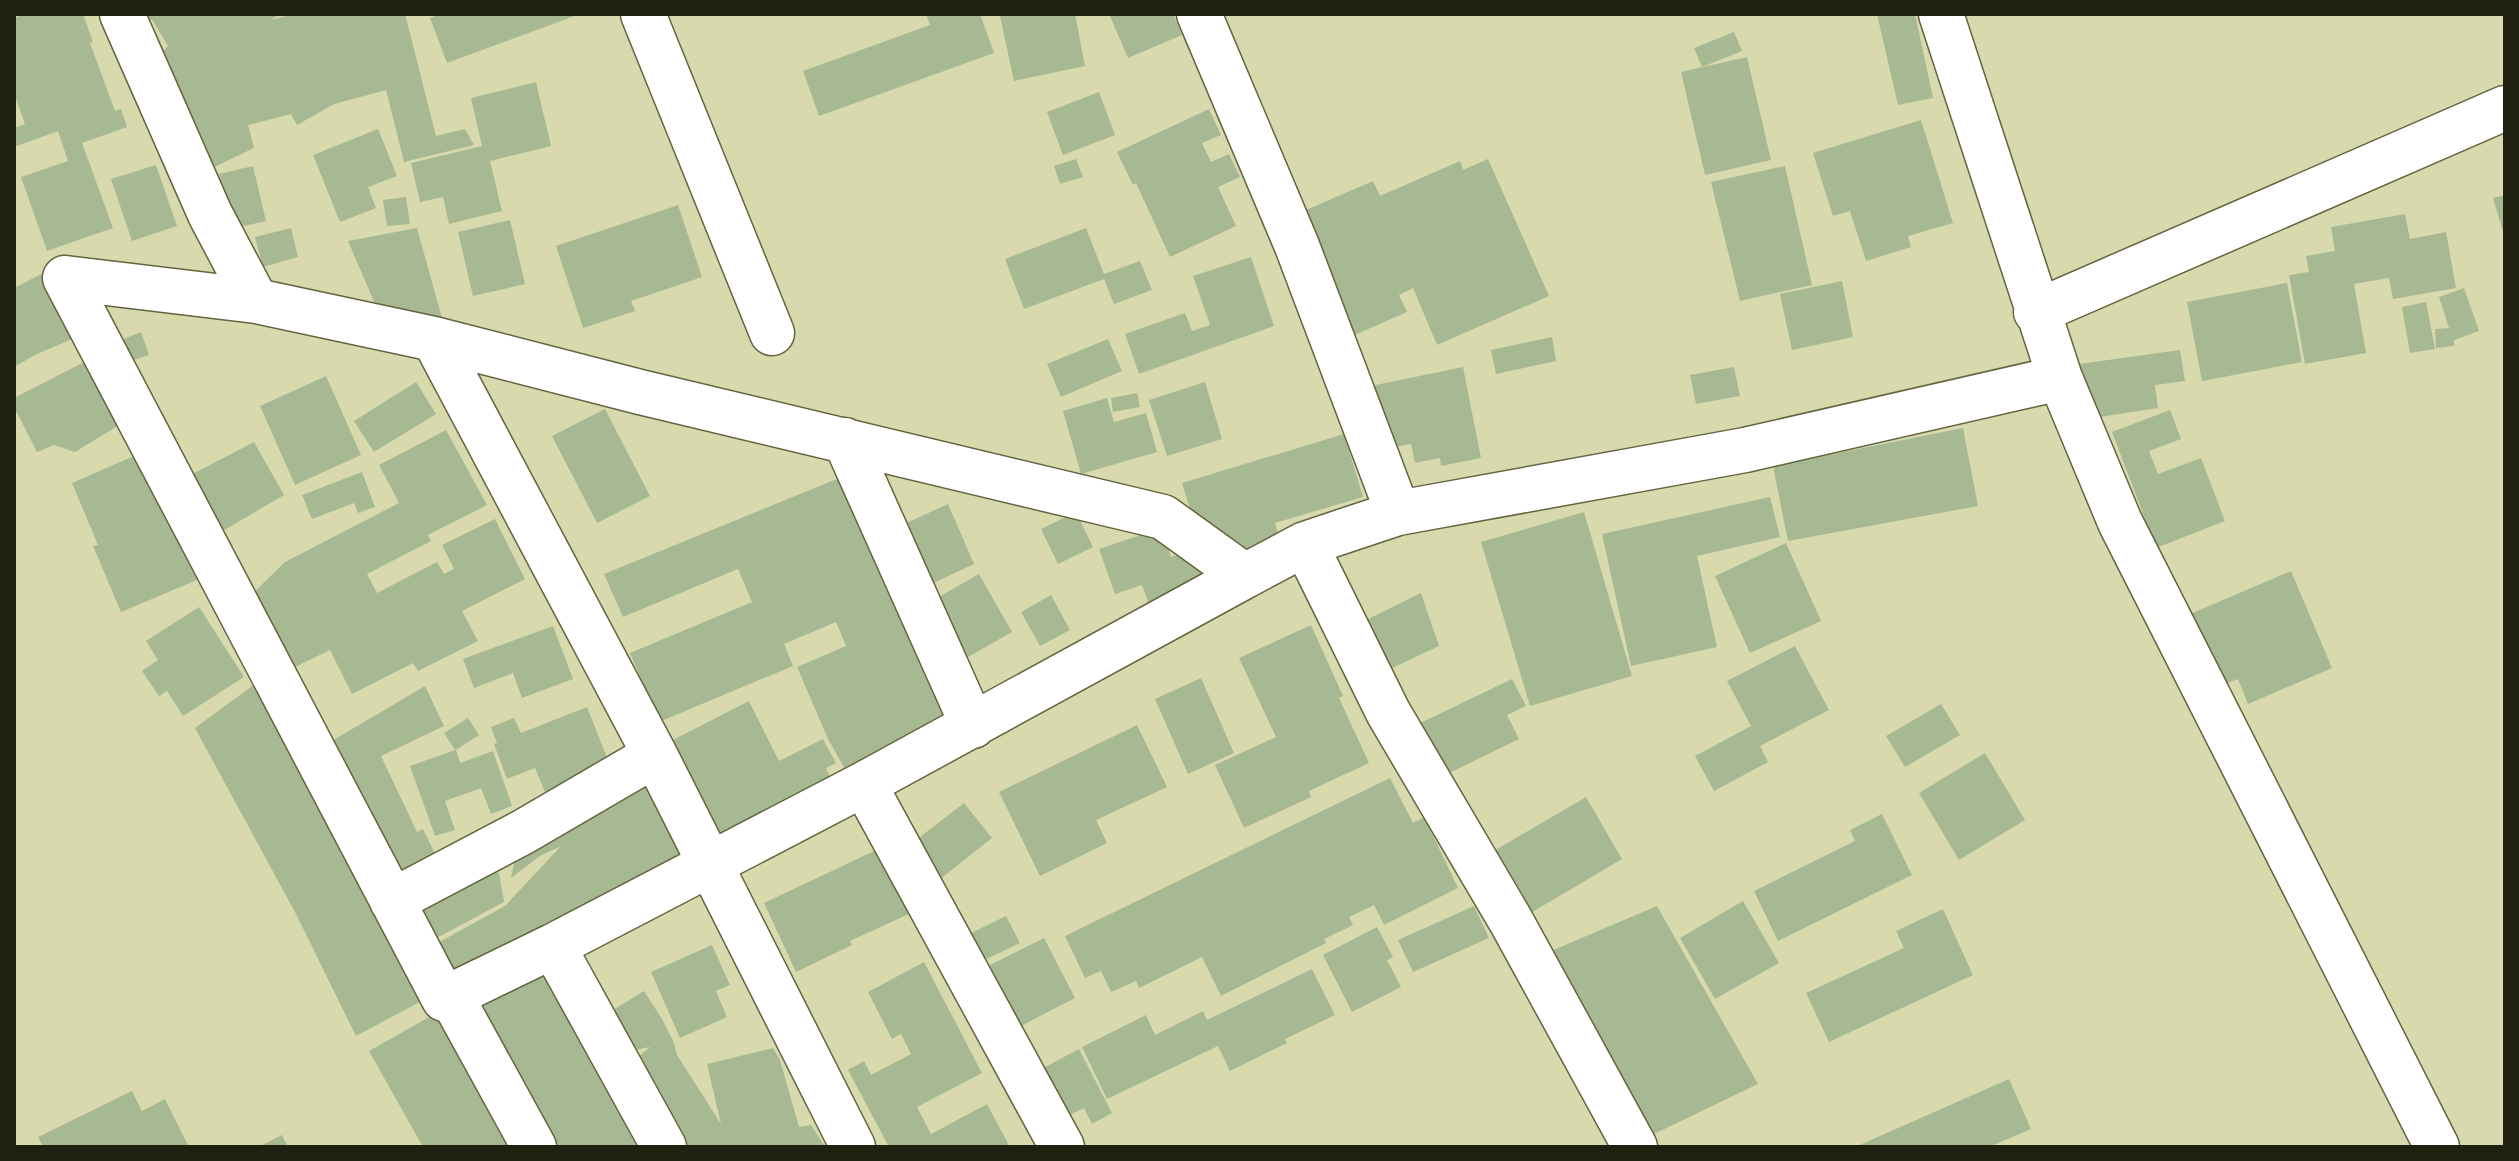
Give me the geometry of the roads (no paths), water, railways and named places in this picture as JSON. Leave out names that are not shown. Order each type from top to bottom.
[{"type":"street","points":[[122,14],[210,214],[256,301]]},
{"type":"street","points":[[643,14],[772,333]]},
{"type":"street","points":[[1199,14],[1297,246],[1398,513]]},
{"type":"street","points":[[1941,14],[2036,312],[2120,522],[2437,1147]]},
{"type":"street","points":[[2036,312],[2505,108]]},
{"type":"street","points":[[1245,576],[1163,517],[640,392],[434,339],[256,301],[65,278],[444,999],[553,946],[864,784],[1305,544],[1398,513],[1745,450],[2060,378]]},
{"type":"street","points":[[434,339],[655,755],[853,1147]]},
{"type":"street","points":[[845,440],[973,726]]},
{"type":"street","points":[[1305,544],[1388,712],[1511,921],[1635,1147]]},
{"type":"street","points":[[392,901],[523,832],[655,755]]},
{"type":"street","points":[[864,784],[1062,1147]]},
{"type":"street","points":[[553,946],[664,1147]]},
{"type":"street","points":[[451,996],[534,1147]]}]
